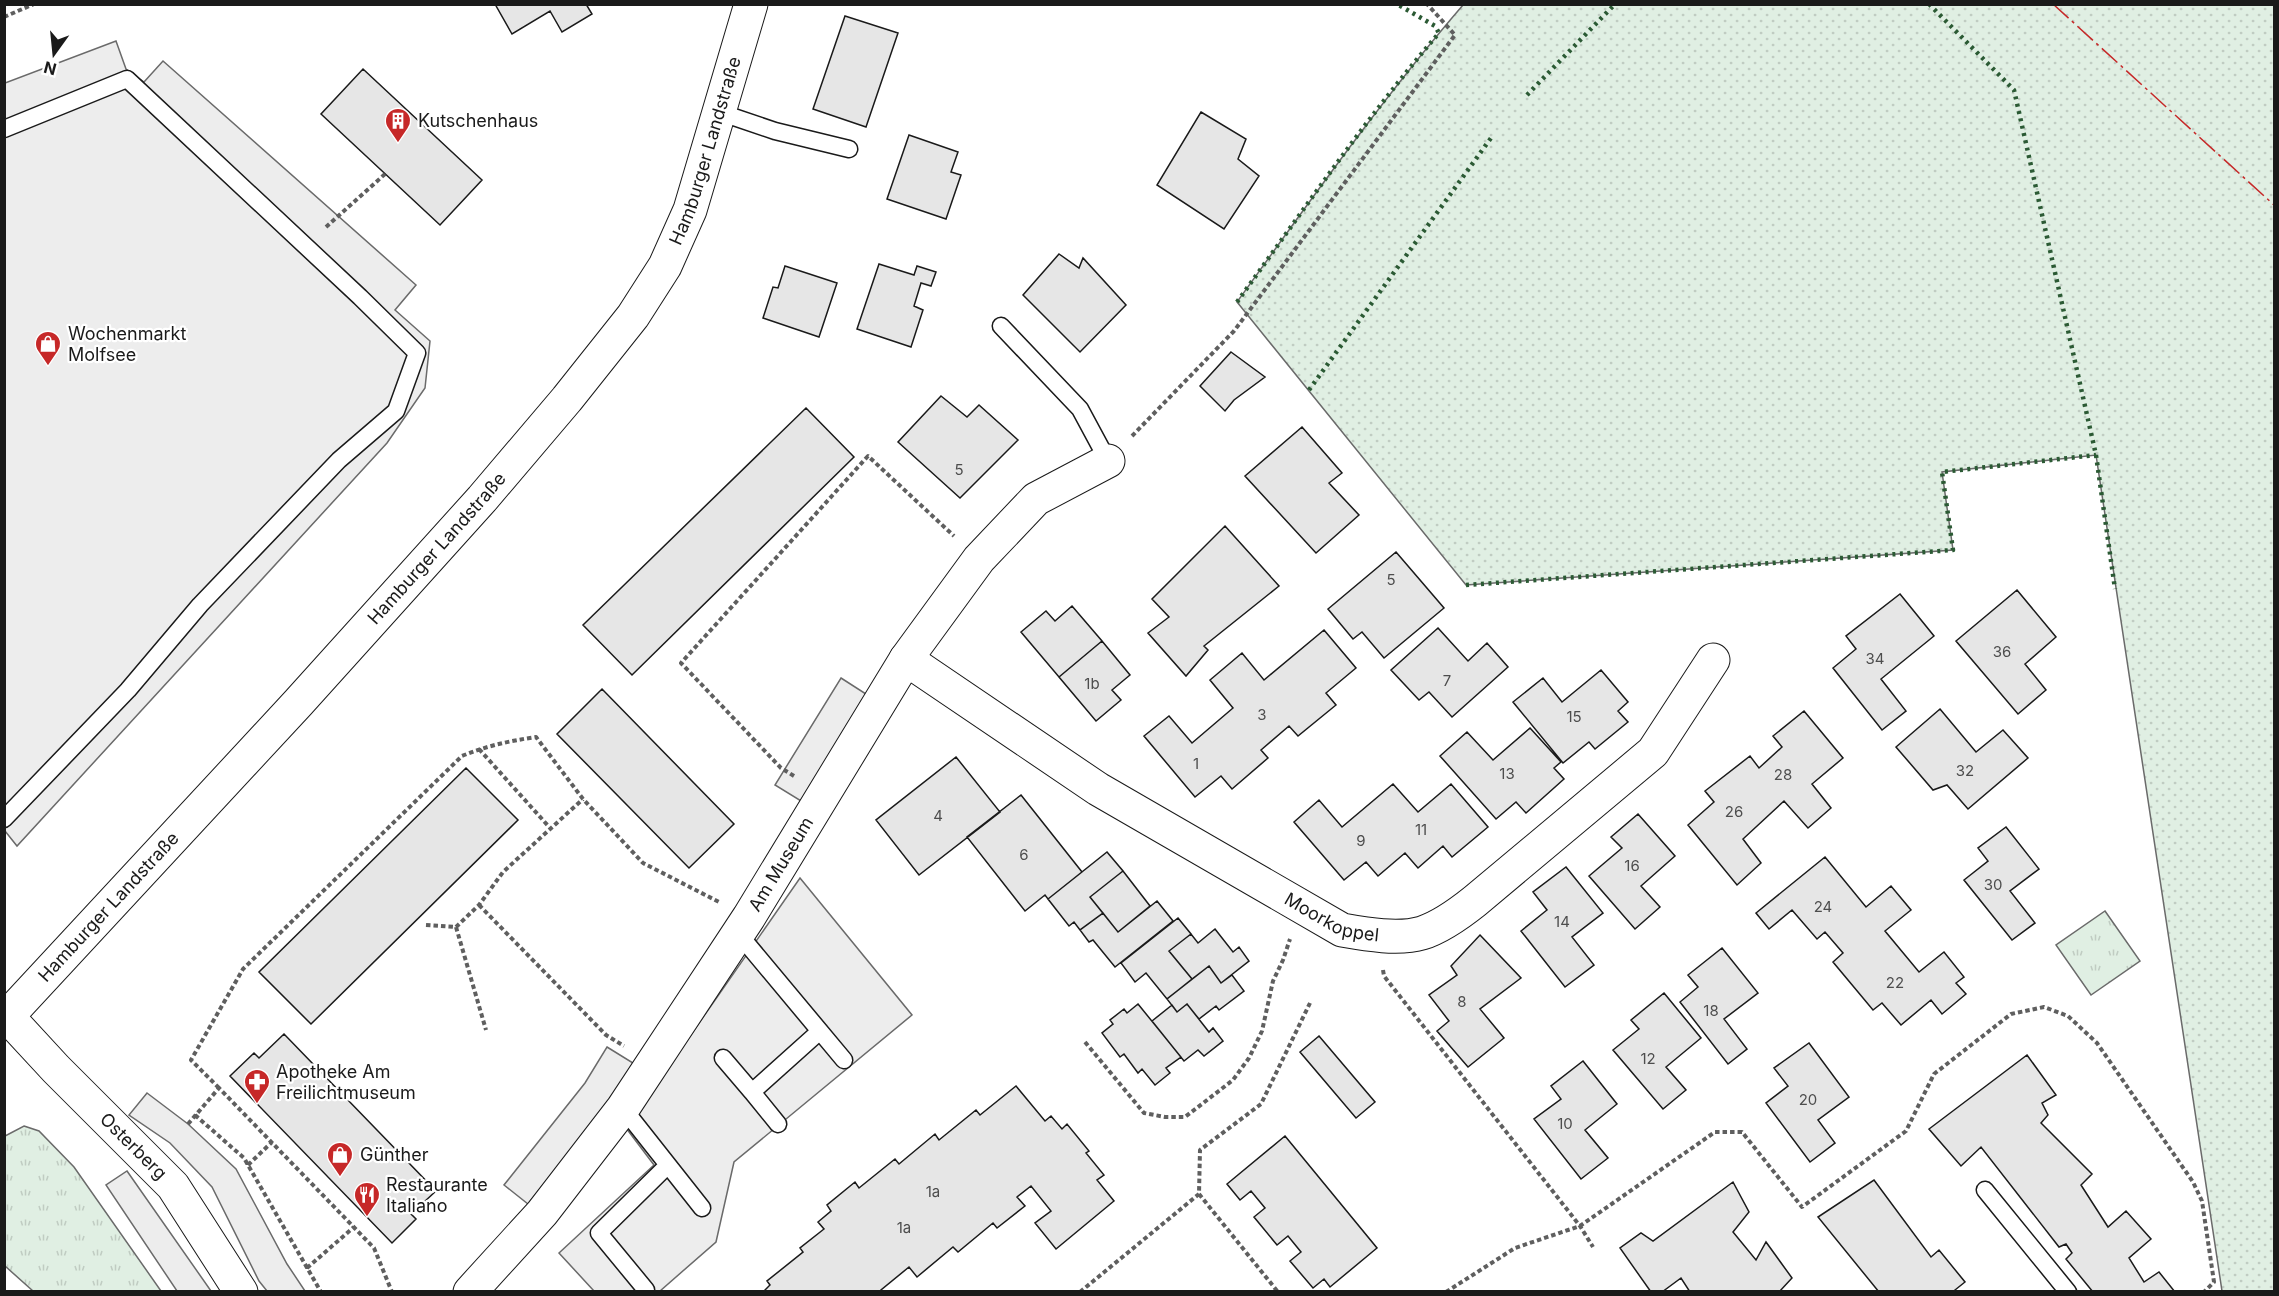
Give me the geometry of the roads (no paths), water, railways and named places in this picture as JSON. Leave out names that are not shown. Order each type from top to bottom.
[{"type":"street","name":"Hamburger Landstraße","points":[[6,1018],[482,499],[567,399],[633,316],[665,266],[690,210],[751,4]]},
{"type":"street","name":"Am Museum","points":[[470,1292],[542,1213],[623,1108],[743,925],[906,659],[979,559],[1036,499],[1108,461]]},
{"type":"street","name":"Moorkoppel","points":[[906,659],[1098,789],[1342,930],[1377,936],[1422,933],[1459,913],[1475,901],[1653,752],[1713,660]]},
{"type":"street","name":"Osterberg","points":[[6,1018],[173,1186],[241,1292]]},
{"type":"lane","points":[[4,129],[127,79],[417,353],[396,411],[339,460],[314,486],[200,605],[128,690],[4,819]]},
{"type":"lane","points":[[720,112],[775,131],[849,149]]},
{"type":"lane","points":[[1001,326],[1080,409],[1108,461]]},
{"type":"lane","points":[[743,925],[820,1031],[844,1060]]},
{"type":"lane","points":[[752,1092],[820,1031]]},
{"type":"lane","points":[[723,1058],[778,1124]]},
{"type":"lane","points":[[623,1108],[702,1208]]},
{"type":"lane","points":[[646,1290],[599,1233],[668,1165]]},
{"type":"lane","points":[[1985,1191],[2068,1292]]},
{"type":"place","name":"Kutschenhaus","points":[[398,144]]},
{"type":"place","name":"Wochenmarkt Molfsee","points":[[48,367]]},
{"type":"place","name":"Apotheke Am Freilichtmuseum","points":[[257,1105]]},
{"type":"place","name":"Günther","points":[[340,1178]]},
{"type":"place","name":"Restaurante Italiano","points":[[367,1218]]}]
